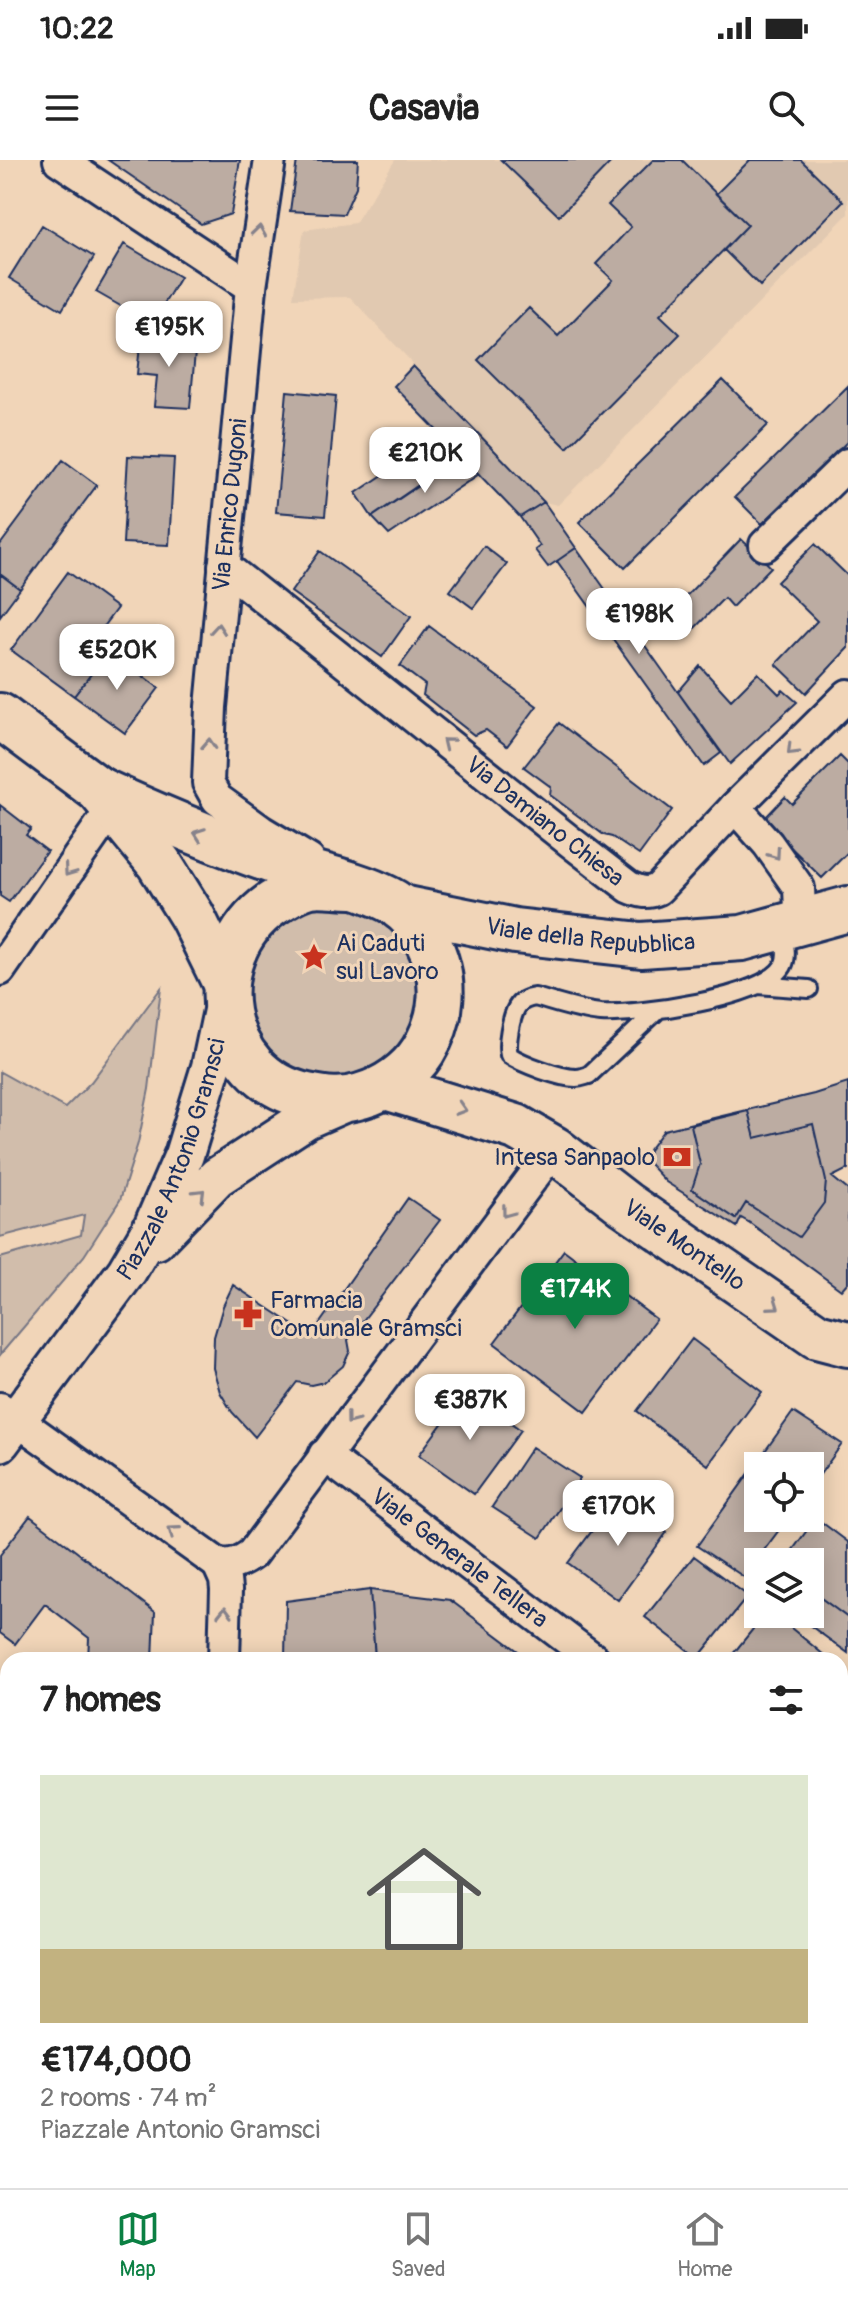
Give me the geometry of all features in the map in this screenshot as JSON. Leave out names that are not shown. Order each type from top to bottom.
[{"type":"main road","points":[[0,716],[106,799]]},
{"type":"main road","name":"Piazzale Antonio Gramsci","points":[[106,799],[277,863],[389,899],[401,908],[421,929],[435,955],[441,982],[441,1007],[433,1035],[416,1061],[369,1093],[331,1101],[291,1093],[258,1071],[233,1036],[225,992],[192,916],[159,863],[106,799]]},
{"type":"main road","name":"Piazzale Antonio Gramsci","points":[[225,992],[227,970],[237,943],[258,914],[283,897],[310,885],[352,886]]},
{"type":"main road","name":"Viale della Repubblica","points":[[401,908],[515,931],[641,945],[742,938],[848,909]]},
{"type":"main road","name":"Viale Montello","points":[[369,1093],[516,1127],[554,1149],[625,1204],[838,1347]]},
{"type":"street","points":[[59,160],[251,287]]},
{"type":"street","name":"Via Enrico Dugoni","points":[[211,707],[251,287],[270,160]]},
{"type":"street","points":[[765,545],[848,464]]},
{"type":"street","name":"Via Damiano Chiesa","points":[[224,566],[639,892],[649,893],[658,889],[848,695]]},
{"type":"street","name":"Piazzale Antonio Gramsci","points":[[211,707],[208,783],[217,799],[261,831],[352,886]]},
{"type":"street","points":[[0,970],[106,799]]},
{"type":"street","points":[[735,807],[768,844],[799,888],[800,910],[782,928]]},
{"type":"street","name":"Piazzale Antonio Gramsci","points":[[127,1271],[153,1227],[184,1155],[211,1067],[225,992]]},
{"type":"street","name":"Piazzale Antonio Gramsci","points":[[127,1271],[217,1177],[306,1119],[369,1093]]},
{"type":"street","points":[[127,1271],[5,1423],[218,1564],[228,1566],[252,1554],[554,1149]]},
{"type":"street","name":"Viale Generale Tellera","points":[[324,1455],[584,1652]]},
{"type":"street","points":[[218,1564],[226,1590],[224,1652]]},
{"type":"lane","points":[[658,1010],[589,1075],[576,1078],[565,1076],[509,1055],[507,1045],[517,1006],[524,999],[535,997],[603,1013],[658,1010],[721,997],[758,985],[779,971],[786,956],[782,928]]},
{"type":"lane","points":[[758,985],[809,989]]},
{"type":"shaded area","points":[[395,160],[848,160],[848,214],[558,505],[544,502],[350,297],[293,298],[304,230],[355,223]]},
{"type":"shaded area","points":[[314,905],[345,905],[374,915],[398,935],[413,959],[419,986],[416,1014],[405,1040],[387,1061],[363,1075],[335,1082],[282,1069],[246,1024],[246,962],[285,915]]},
{"type":"shaded area","points":[[161,988],[149,1089],[138,1143],[120,1200],[84,1256],[0,1355],[0,1258],[81,1235],[84,1215],[0,1237],[0,1072],[65,1108],[91,1082]]},
{"type":"building","points":[[108,160],[240,160],[231,214],[201,224]]},
{"type":"building","points":[[297,160],[358,160],[356,187],[344,214],[290,211]]},
{"type":"building","points":[[501,160],[613,160],[559,216]]},
{"type":"building","points":[[653,160],[682,160],[748,225],[660,315],[680,334],[567,448],[478,360],[529,308],[558,336],[613,280],[596,264],[631,227],[608,205]]},
{"type":"building","points":[[750,160],[801,160],[843,201],[760,286],[724,250],[748,225],[716,194]]},
{"type":"building","points":[[42,225],[94,257],[62,310],[9,278]]},
{"type":"building","points":[[124,244],[180,277],[152,324],[96,292]]},
{"type":"building","points":[[141,336],[196,341],[190,408],[154,406],[157,376],[137,374]]},
{"type":"building","points":[[413,366],[544,502],[520,517],[394,386]]},
{"type":"building","points":[[723,380],[768,425],[625,568],[579,522]]},
{"type":"building","points":[[848,386],[848,441],[762,524],[735,497]]},
{"type":"building","points":[[287,391],[336,396],[325,516],[276,512]]},
{"type":"building","points":[[128,456],[174,458],[169,545],[123,543]]},
{"type":"building","points":[[411,456],[427,480],[372,517],[356,493]]},
{"type":"building","points":[[461,456],[479,474],[389,535],[372,517]]},
{"type":"building","points":[[63,460],[97,485],[20,589],[0,574],[0,545]]},
{"type":"building","points":[[544,502],[576,548],[548,567],[535,550],[540,546],[520,517]]},
{"type":"building","points":[[741,539],[771,567],[732,607],[724,598],[686,637],[666,617]]},
{"type":"building","points":[[815,544],[848,576],[848,648],[806,693],[776,664],[817,621],[777,582]]},
{"type":"building","points":[[484,546],[507,564],[473,608],[450,591]]},
{"type":"building","points":[[576,548],[721,753],[704,766],[557,561]]},
{"type":"building","points":[[320,551],[411,616],[382,657],[291,592]]},
{"type":"building","points":[[68,572],[117,608],[87,648],[82,644],[74,653],[95,669],[74,696],[11,650]]},
{"type":"building","points":[[0,574],[20,589],[0,616]]},
{"type":"building","points":[[644,592],[666,617],[640,639],[619,609]]},
{"type":"building","points":[[429,626],[537,706],[507,746],[486,730],[474,735],[423,695],[425,685],[400,666]]},
{"type":"building","points":[[109,651],[159,688],[125,733],[74,696]]},
{"type":"building","points":[[700,666],[731,700],[758,673],[779,694],[783,690],[797,702],[730,764],[678,692]]},
{"type":"building","points":[[559,723],[672,810],[639,855],[604,835],[550,795],[551,787],[524,767]]},
{"type":"building","points":[[840,756],[848,764],[848,852],[822,878],[763,820],[785,797],[792,804]]},
{"type":"building","points":[[0,805],[31,829],[26,835],[47,851],[9,902],[0,896]]},
{"type":"building","points":[[848,1083],[848,1169],[832,1177],[848,1190],[848,1282],[841,1290],[750,1223],[741,1218],[737,1227],[666,1182],[647,1162],[649,1150],[664,1130]]},
{"type":"building","points":[[748,1111],[755,1138],[813,1124],[826,1181],[824,1203],[799,1237],[746,1203],[736,1219],[692,1189],[700,1164],[691,1125]]},
{"type":"building","name":"Farmacia Comunale Gramsci","points":[[408,1198],[440,1220],[348,1340],[350,1351],[343,1366],[324,1382],[311,1385],[297,1382],[255,1437],[232,1412],[220,1392],[213,1368],[214,1337],[233,1285],[306,1333],[315,1330]]},
{"type":"building","points":[[564,1250],[656,1319],[586,1412],[494,1343]]},
{"type":"building","points":[[692,1339],[762,1392],[708,1465],[637,1411]]},
{"type":"building","points":[[466,1391],[521,1430],[474,1494],[419,1455]]},
{"type":"building","points":[[793,1412],[842,1444],[824,1469],[824,1452],[764,1452]]},
{"type":"building","points":[[532,1447],[580,1478],[540,1538],[492,1507]]},
{"type":"building","points":[[744,1480],[744,1532],[778,1532],[766,1548],[744,1548],[744,1577],[697,1546]]},
{"type":"building","points":[[618,1496],[667,1532],[618,1600],[568,1563]]},
{"type":"building","points":[[30,1516],[155,1612],[153,1652],[88,1652],[89,1638],[45,1604],[15,1644],[0,1633],[0,1555]]},
{"type":"building","points":[[824,1524],[848,1542],[848,1618],[824,1600],[824,1548],[794,1548],[806,1532],[824,1532]]},
{"type":"building","points":[[694,1556],[744,1593],[744,1601],[703,1652],[690,1652],[645,1617]]},
{"type":"building","points":[[370,1590],[374,1652],[285,1652],[286,1601]]},
{"type":"building","points":[[370,1590],[450,1600],[519,1652],[375,1652]]},
{"type":"building","points":[[824,1600],[848,1618],[847,1652],[813,1628],[824,1628]]},
{"type":"building","points":[[754,1628],[791,1628],[820,1652],[734,1652]]},
{"type":"place","name":"Ai Caduti sul Lavoro","points":[[314,957]]},
{"type":"place","name":"Intesa Sanpaolo","points":[[677,1157]]},
{"type":"place","name":"Farmacia Comunale Gramsci","points":[[248,1314]]}]
